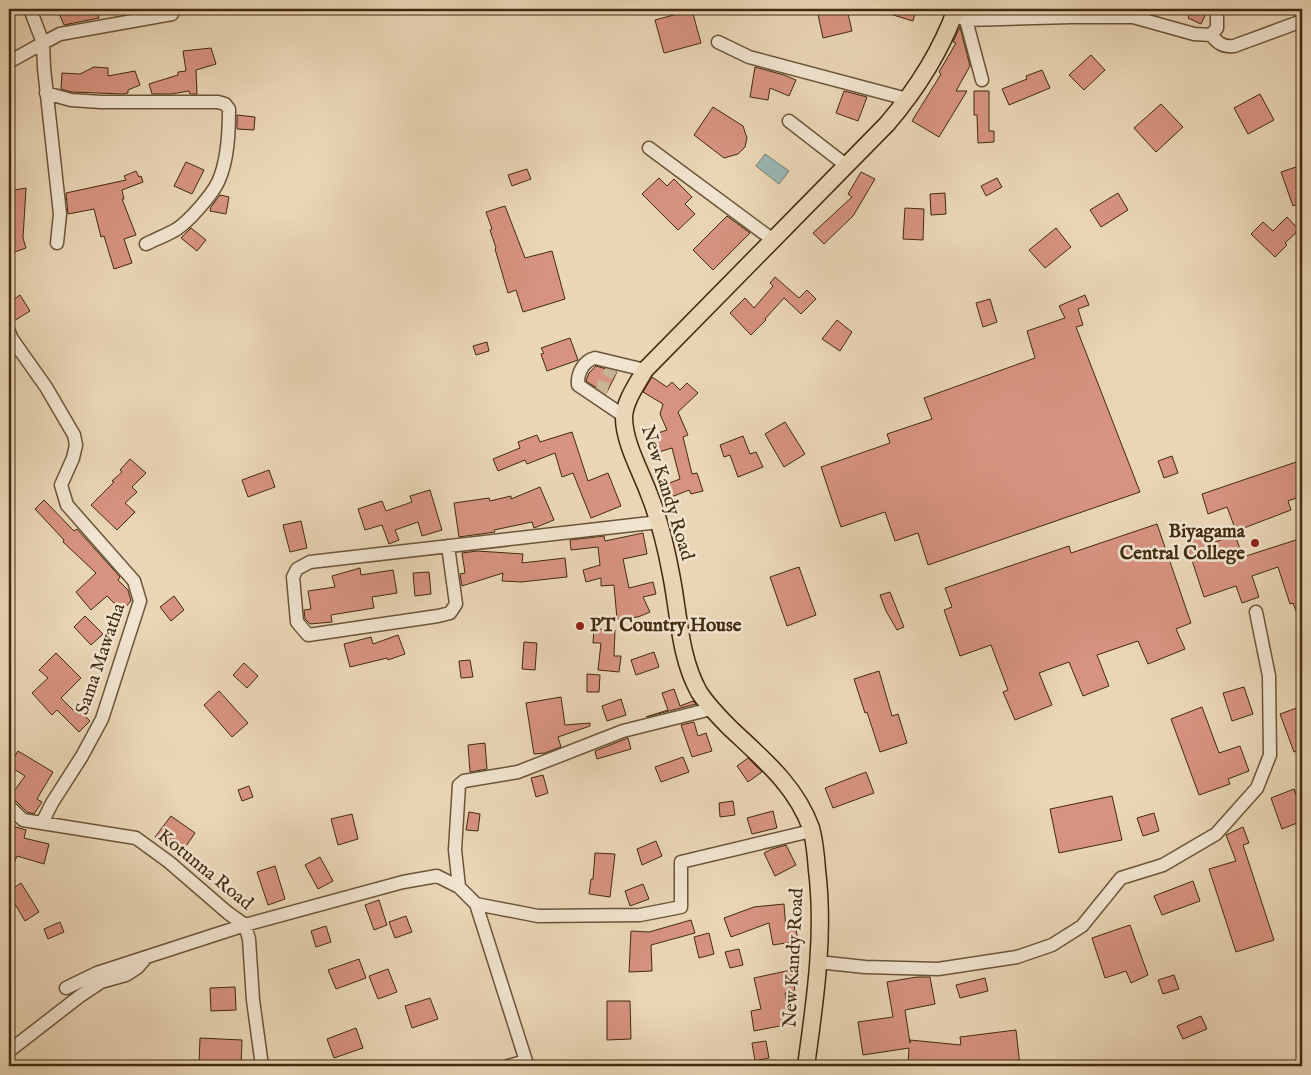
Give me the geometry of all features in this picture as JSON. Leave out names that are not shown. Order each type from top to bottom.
[{"type":"main road","name":"New Kandy Road","points":[[806,1066],[818,962],[820,923],[820,888],[811,830],[804,810],[785,782],[774,769],[711,709],[699,692],[691,675],[685,657],[671,573],[659,522],[631,449],[624,425],[624,416],[626,405],[645,370],[887,124],[907,99],[959,15]]},
{"type":"street","points":[[30,9],[43,43],[46,93],[60,214],[57,243]]},
{"type":"street","points":[[1211,35],[1217,28],[1217,9]]},
{"type":"street","points":[[9,62],[60,34],[172,14]]},
{"type":"street","points":[[982,80],[959,15],[1133,17],[1194,34],[1211,35],[1218,43],[1226,46],[1234,46],[1302,21]]},
{"type":"street","points":[[718,42],[749,57],[907,99]]},
{"type":"street","points":[[46,93],[71,100],[101,102],[218,102],[225,104],[229,109],[228,138],[218,182],[195,213],[178,228],[146,244]]},
{"type":"street","points":[[789,121],[846,166]]},
{"type":"street","points":[[649,148],[773,240]]},
{"type":"street","name":"Sama Mawatha","points":[[10,337],[46,387],[74,434],[76,445],[73,458],[61,485],[67,505],[134,581],[140,601],[102,719],[42,823]]},
{"type":"street","points":[[624,416],[601,397],[578,385],[578,377],[583,366],[595,358],[616,366],[645,370]]},
{"type":"street","points":[[448,546],[456,604],[450,613],[308,635],[297,622],[293,577],[297,569],[310,562],[448,546],[659,522]]},
{"type":"street","points":[[818,962],[865,967],[938,969],[1017,957],[1052,945],[1082,926],[1121,878],[1163,865],[1180,857],[1216,834],[1257,788],[1270,755],[1269,676],[1256,612]]},
{"type":"street","points":[[459,887],[455,850],[459,785],[464,781],[518,772],[622,731],[711,709]]},
{"type":"street","name":"Kotunna Road","points":[[9,806],[23,820],[136,838],[169,862],[228,913],[245,925],[249,939],[253,1000],[262,1066]]},
{"type":"street","points":[[476,904],[538,916],[640,915],[681,907],[681,862],[811,830]]},
{"type":"street","points":[[66,988],[96,973],[245,925],[404,882],[437,876],[459,887],[476,904],[527,1063],[508,1066]]},
{"type":"street","points":[[9,1051],[80,996],[101,982],[126,974],[137,968],[146,958]]},
{"type":"water","points":[[765,154],[789,171],[779,184],[756,166]]},
{"type":"building","points":[[57,9],[96,9],[99,18],[64,25]]},
{"type":"building","points":[[847,9],[852,31],[823,38],[817,10]]},
{"type":"building","points":[[880,9],[916,9],[913,21],[880,11]]},
{"type":"building","points":[[1192,9],[1208,9],[1201,24],[1188,18]]},
{"type":"building","points":[[692,10],[701,43],[664,53],[655,20]]},
{"type":"building","points":[[960,27],[970,66],[956,91],[967,91],[939,137],[912,121],[941,74],[939,72],[956,43],[953,42]]},
{"type":"building","points":[[211,48],[216,64],[196,70],[197,94],[190,94],[189,91],[171,94],[152,94],[149,84],[178,75],[178,72],[186,71],[183,51]]},
{"type":"building","points":[[1091,55],[1105,70],[1084,90],[1069,75]]},
{"type":"building","points":[[94,67],[108,68],[108,76],[135,71],[140,85],[123,94],[72,92],[61,89],[62,73],[80,74]]},
{"type":"building","points":[[755,67],[796,80],[789,96],[770,88],[768,100],[750,97]]},
{"type":"building","points":[[1042,70],[1050,88],[1009,105],[1002,89],[1027,79],[1026,76]]},
{"type":"building","points":[[844,91],[867,97],[858,121],[836,113]]},
{"type":"building","points":[[974,91],[989,91],[989,131],[994,131],[994,142],[978,143],[977,115],[974,115]]},
{"type":"building","points":[[1260,94],[1274,120],[1248,134],[1234,108]]},
{"type":"building","points":[[1161,104],[1183,127],[1156,152],[1134,128]]},
{"type":"building","points":[[713,107],[743,126],[747,138],[745,147],[738,154],[724,158],[694,135]]},
{"type":"building","points":[[237,115],[255,117],[254,130],[237,129]]},
{"type":"building","points":[[186,162],[204,170],[192,194],[174,186]]},
{"type":"building","points":[[1302,165],[1302,202],[1293,206],[1281,172]]},
{"type":"building","points":[[527,169],[531,179],[512,186],[508,175]]},
{"type":"building","points":[[136,171],[139,177],[141,176],[143,182],[122,190],[124,199],[122,199],[136,235],[124,239],[132,263],[114,269],[104,236],[101,237],[94,209],[68,214],[66,193],[126,180],[124,176]]},
{"type":"building","points":[[861,172],[875,179],[853,216],[824,244],[813,233],[852,197],[848,194]]},
{"type":"building","points":[[659,178],[667,186],[674,179],[692,197],[685,204],[695,214],[678,230],[642,194]]},
{"type":"building","points":[[997,178],[1002,187],[986,196],[981,186]]},
{"type":"building","points":[[26,188],[23,238],[26,248],[9,254],[9,210],[12,210],[9,191]]},
{"type":"building","points":[[945,193],[946,214],[931,215],[930,194]]},
{"type":"building","points":[[1118,193],[1128,210],[1101,227],[1090,210]]},
{"type":"building","points":[[220,195],[229,197],[226,214],[210,211]]},
{"type":"building","points":[[505,206],[525,258],[552,251],[565,299],[523,312],[516,290],[508,293],[486,212]]},
{"type":"building","points":[[905,208],[924,209],[923,240],[903,239]]},
{"type":"building","points":[[727,216],[750,233],[713,270],[693,250]]},
{"type":"building","points":[[1287,217],[1299,230],[1285,243],[1287,245],[1275,257],[1251,234],[1263,222],[1273,231]]},
{"type":"building","points":[[191,228],[206,240],[197,251],[181,238]]},
{"type":"building","points":[[1056,228],[1071,247],[1045,268],[1029,250]]},
{"type":"building","points":[[775,277],[799,298],[807,290],[816,299],[801,314],[784,298],[751,335],[730,313],[745,298],[754,308],[773,286],[770,283]]},
{"type":"building","points":[[20,295],[30,311],[9,324],[9,303]]},
{"type":"building","points":[[1085,295],[1089,305],[1078,309],[1083,325],[1076,327],[1140,492],[928,565],[918,533],[895,541],[885,512],[841,527],[821,467],[890,443],[887,434],[932,419],[924,398],[1035,358],[1027,331],[1065,318],[1059,306]]},
{"type":"building","points":[[990,299],[997,322],[983,327],[976,303]]},
{"type":"building","points":[[837,320],[852,332],[840,351],[822,339]]},
{"type":"building","points":[[570,338],[578,360],[547,371],[541,354],[544,353],[541,348]]},
{"type":"building","points":[[487,342],[489,351],[476,355],[473,346]]},
{"type":"building","points":[[596,366],[617,372],[606,394],[586,381],[589,373]]},
{"type":"building","points":[[652,377],[667,387],[672,382],[680,390],[687,383],[698,393],[678,412],[688,435],[683,437],[692,474],[697,473],[703,491],[691,494],[689,490],[669,498],[664,485],[680,479],[672,448],[652,454],[646,437],[667,430],[660,414],[663,404],[643,392]]},
{"type":"building","points":[[785,422],[805,454],[784,467],[765,434]]},
{"type":"building","points":[[572,432],[588,481],[608,473],[621,506],[591,518],[573,473],[562,477],[555,453],[527,464],[525,460],[498,471],[493,459],[520,448],[518,442],[537,435],[540,442]]},
{"type":"building","points":[[743,436],[750,454],[756,452],[763,467],[738,477],[730,455],[724,457],[720,445]]},
{"type":"building","points":[[1172,456],[1178,473],[1164,478],[1158,461]]},
{"type":"building","points":[[130,459],[146,473],[132,487],[137,492],[125,503],[135,512],[117,530],[91,505],[114,482],[112,481],[122,472],[120,470]]},
{"type":"building","points":[[1302,460],[1302,496],[1288,501],[1291,510],[1236,531],[1227,507],[1208,514],[1202,494]]},
{"type":"building","points":[[269,470],[275,487],[248,497],[242,480]]},
{"type":"building","points":[[540,487],[554,520],[534,528],[532,522],[494,530],[495,532],[459,537],[454,503],[489,498],[490,501],[511,496],[511,499]]},
{"type":"building","points":[[430,490],[442,530],[422,536],[418,522],[395,530],[399,540],[389,544],[382,525],[365,530],[358,509],[382,501],[386,511],[412,502],[410,496]]},
{"type":"building","points":[[44,500],[74,531],[77,529],[120,577],[118,580],[128,590],[131,601],[122,611],[107,596],[91,610],[76,592],[96,573],[63,542],[64,540],[35,509]]},
{"type":"building","points":[[301,521],[307,548],[290,552],[283,525]]},
{"type":"building","points":[[1157,524],[1191,623],[1176,629],[1185,649],[1148,664],[1138,641],[1097,655],[1109,686],[1083,696],[1069,662],[1039,673],[1052,705],[1015,720],[1003,692],[1008,690],[991,645],[960,656],[944,610],[952,607],[945,588],[1069,546],[1071,553]]},
{"type":"building","points":[[1204,527],[1209,544],[1235,535],[1243,557],[1302,538],[1302,624],[1293,603],[1290,604],[1278,567],[1252,576],[1259,597],[1242,603],[1236,586],[1204,597],[1183,533]]},
{"type":"building","points":[[643,533],[647,554],[623,559],[629,588],[653,582],[656,594],[643,597],[650,612],[638,617],[617,619],[614,585],[601,586],[601,578],[586,582],[583,570],[600,565],[598,547],[571,550],[570,540],[604,536],[605,541]]},
{"type":"building","points":[[477,551],[523,554],[522,563],[565,558],[567,577],[521,582],[502,581],[503,573],[462,586],[460,574],[465,573],[462,553]]},
{"type":"building","points":[[799,567],[816,615],[787,626],[770,577]]},
{"type":"building","points":[[360,568],[361,575],[393,570],[397,593],[372,597],[374,608],[331,615],[332,622],[310,624],[305,619],[304,610],[311,609],[308,591],[335,587],[332,576]]},
{"type":"building","points":[[429,572],[431,594],[415,596],[413,573]]},
{"type":"building","points":[[890,592],[904,627],[897,630],[886,611],[880,595]]},
{"type":"building","points":[[174,596],[184,610],[171,621],[160,607]]},
{"type":"building","points":[[85,616],[103,634],[91,645],[74,627]]},
{"type":"building","points":[[594,629],[615,630],[614,656],[621,656],[619,672],[598,670],[601,643],[593,643]]},
{"type":"building","points":[[398,635],[405,654],[388,660],[387,658],[350,667],[344,644],[371,637],[373,644]]},
{"type":"building","points":[[524,642],[537,643],[535,670],[522,669]]},
{"type":"building","points":[[654,652],[659,667],[636,675],[631,660]]},
{"type":"building","points":[[56,653],[81,678],[61,698],[77,714],[80,711],[90,721],[79,732],[57,710],[52,715],[32,693],[48,678],[39,670]]},
{"type":"building","points":[[470,660],[473,677],[461,678],[459,661]]},
{"type":"building","points":[[244,663],[258,676],[247,688],[233,675]]},
{"type":"building","points":[[879,671],[892,716],[898,714],[907,743],[880,752],[854,679]]},
{"type":"building","points":[[587,674],[600,675],[599,692],[587,692]]},
{"type":"building","points":[[1244,687],[1253,714],[1232,721],[1223,693]]},
{"type":"building","points":[[674,689],[680,706],[693,701],[696,704],[646,717],[668,710],[662,693]]},
{"type":"building","points":[[219,691],[248,723],[232,737],[204,705]]},
{"type":"building","points":[[561,697],[565,725],[590,723],[590,726],[558,737],[561,747],[545,753],[534,754],[526,703]]},
{"type":"building","points":[[621,699],[626,715],[607,721],[602,706]]},
{"type":"building","points":[[1202,707],[1219,753],[1240,746],[1249,771],[1228,779],[1230,784],[1199,795],[1171,719]]},
{"type":"building","points":[[1297,708],[1302,721],[1302,749],[1294,752],[1280,714]]},
{"type":"building","points":[[694,722],[698,736],[706,733],[712,751],[692,757],[681,725]]},
{"type":"building","points":[[628,738],[631,749],[597,759],[595,751]]},
{"type":"building","points":[[485,743],[487,769],[470,772],[468,745]]},
{"type":"building","points":[[18,751],[53,772],[37,799],[42,802],[34,814],[27,812],[15,800],[9,798],[25,776],[9,766]]},
{"type":"building","points":[[683,757],[689,772],[661,782],[655,767]]},
{"type":"building","points":[[748,758],[762,772],[748,782],[737,766]]},
{"type":"building","points":[[866,772],[874,793],[833,808],[825,788]]},
{"type":"building","points":[[543,775],[548,793],[536,797],[531,778]]},
{"type":"building","points":[[249,786],[253,797],[242,801],[238,790]]},
{"type":"building","points":[[1294,789],[1302,812],[1302,821],[1282,829],[1271,798]]},
{"type":"building","points":[[1112,796],[1122,840],[1059,853],[1050,809]]},
{"type":"building","points":[[733,801],[735,815],[720,817],[719,803]]},
{"type":"building","points":[[773,811],[777,828],[752,834],[747,818]]},
{"type":"building","points":[[469,812],[480,814],[478,831],[466,830]]},
{"type":"building","points":[[1154,813],[1159,831],[1143,836],[1137,818]]},
{"type":"building","points":[[352,814],[358,839],[338,845],[331,819]]},
{"type":"building","points":[[171,816],[195,833],[180,855],[155,837]]},
{"type":"building","points":[[9,825],[26,830],[24,838],[49,844],[44,864],[17,856],[9,875]]},
{"type":"building","points":[[1243,827],[1249,843],[1243,845],[1274,940],[1236,952],[1209,869],[1236,861],[1226,835]]},
{"type":"building","points":[[656,841],[662,856],[642,865],[637,849]]},
{"type":"building","points":[[786,845],[796,865],[775,876],[764,853]]},
{"type":"building","points":[[595,853],[615,854],[610,897],[589,894],[591,879],[593,879]]},
{"type":"building","points":[[320,857],[333,881],[318,889],[305,865]]},
{"type":"building","points":[[275,866],[285,899],[268,905],[257,872]]},
{"type":"building","points":[[1193,881],[1200,901],[1162,915],[1154,896]]},
{"type":"building","points":[[21,883],[39,912],[25,921],[9,894],[9,891]]},
{"type":"building","points":[[643,884],[649,899],[630,906],[625,891]]},
{"type":"building","points":[[379,900],[387,925],[374,930],[365,905]]},
{"type":"building","points":[[784,904],[786,930],[796,929],[798,941],[773,945],[769,923],[731,937],[724,918],[754,907]]},
{"type":"building","points":[[406,916],[412,932],[395,938],[389,922]]},
{"type":"building","points":[[691,920],[695,933],[651,945],[652,971],[629,972],[631,931],[649,932]]},
{"type":"building","points":[[60,922],[64,932],[48,939],[44,929]]},
{"type":"building","points":[[1130,925],[1148,975],[1131,983],[1126,971],[1105,978],[1092,938]]},
{"type":"building","points":[[326,926],[331,942],[316,947],[311,931]]},
{"type":"building","points":[[709,933],[714,954],[699,958],[694,937]]},
{"type":"building","points":[[739,949],[743,965],[730,968],[725,952]]},
{"type":"building","points":[[359,959],[366,978],[336,989],[328,970]]},
{"type":"building","points":[[388,969],[397,992],[378,999],[369,976]]},
{"type":"building","points":[[791,970],[795,990],[785,993],[790,1024],[754,1031],[751,1011],[761,1009],[754,978]]},
{"type":"building","points":[[1174,975],[1179,989],[1163,994],[1158,980]]},
{"type":"building","points":[[917,977],[930,977],[935,1004],[905,1010],[910,1043],[910,1040],[961,1045],[960,1037],[1016,1030],[1020,1066],[934,1066],[908,1064],[909,1048],[863,1055],[858,1022],[893,1017],[887,982]]},
{"type":"building","points":[[985,978],[988,991],[960,998],[956,985]]},
{"type":"building","points":[[235,987],[236,1010],[211,1011],[210,988]]},
{"type":"building","points":[[430,998],[438,1019],[412,1028],[405,1006]]},
{"type":"building","points":[[607,1001],[630,1001],[631,1039],[607,1040]]},
{"type":"building","points":[[1201,1016],[1207,1029],[1183,1039],[1177,1026]]},
{"type":"building","points":[[356,1028],[363,1048],[334,1058],[327,1039]]},
{"type":"building","points":[[200,1038],[242,1040],[241,1066],[199,1065]]},
{"type":"building","points":[[766,1041],[769,1058],[755,1061],[752,1043]]},
{"type":"tunnel","points":[[601,393],[604,381],[612,369]]},
{"type":"place","name":"Biyagama Central College","points":[[1255,543]]},
{"type":"place","name":"PT Country House","points":[[580,626]]}]
